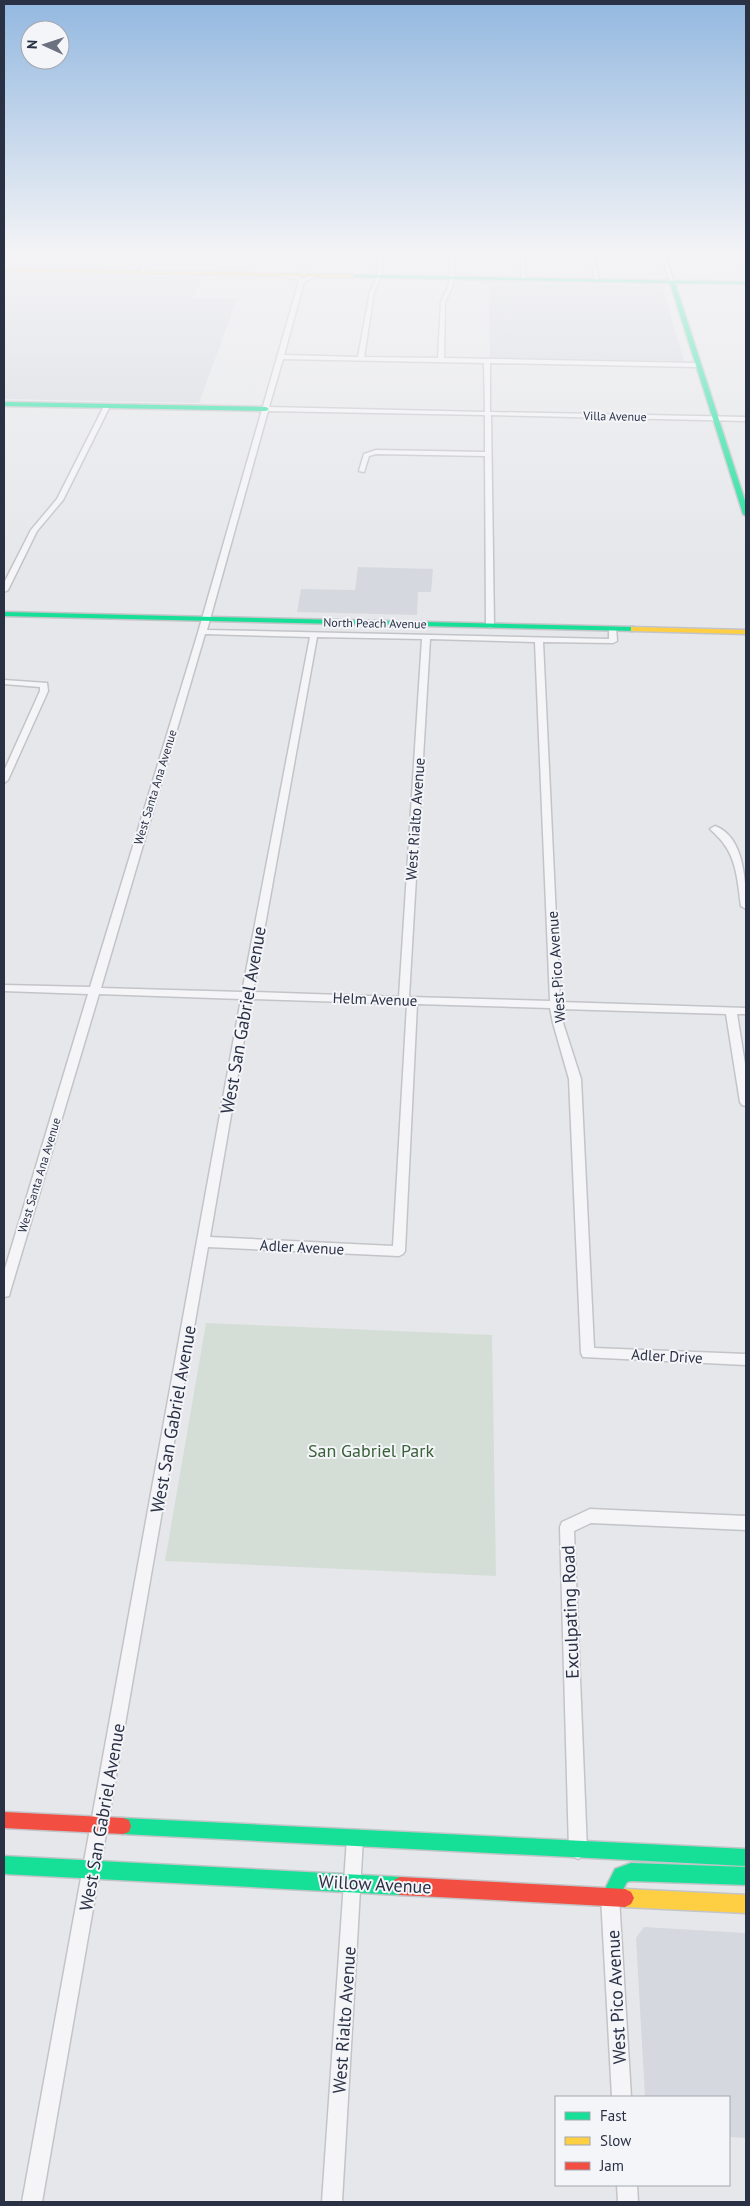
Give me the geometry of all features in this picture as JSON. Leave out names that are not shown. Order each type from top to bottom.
[{"type":"street","points":[[281,357],[698,365]]},
{"type":"street","name":"West Santa Ana Avenue","points":[[4,1292],[206,620],[281,357]]},
{"type":"street","points":[[695,357],[746,514]]},
{"type":"street","points":[[487,361],[490,626]]},
{"type":"street","name":"Villa Avenue","points":[[4,404],[746,419]]},
{"type":"street","points":[[4,590],[34,530],[60,500],[107,406]]},
{"type":"street","points":[[362,471],[366,455],[376,452],[489,454]]},
{"type":"street","name":"North Peach Avenue","points":[[4,614],[746,632]]},
{"type":"street","points":[[202,632],[613,642],[613,629]]},
{"type":"street","name":"West San Gabriel Avenue","points":[[32,2202],[93,1870],[247,995],[314,635]]},
{"type":"street","name":"West Rialto Avenue","points":[[400,1251],[408,1000],[426,637]]},
{"type":"street","name":"West Pico Avenue","points":[[539,640],[555,1005],[558,1023],[575,1079],[588,1352]]},
{"type":"street","points":[[4,682],[44,684],[44,691],[5,774]]},
{"type":"street","points":[[715,829],[727,838],[736,853],[746,906]]},
{"type":"street","name":"Helm Avenue","points":[[4,988],[746,1011]]},
{"type":"street","points":[[731,1011],[746,1102]]},
{"type":"street","name":"Adler Avenue","points":[[204,1242],[400,1251]]},
{"type":"street","name":"Adler Drive","points":[[588,1352],[746,1360]]},
{"type":"street","name":"Exculpating Road","points":[[578,1850],[567,1527],[590,1516],[746,1523]]},
{"type":"street","points":[[4,1820],[746,1858]]},
{"type":"street","name":"West Rialto Avenue","points":[[332,2202],[355,1838]]},
{"type":"street","name":"Willow Avenue","points":[[4,1865],[746,1904]]},
{"type":"street","points":[[610,1897],[621,1875],[631,1872],[746,1876]]},
{"type":"street","name":"West Pico Avenue","points":[[610,1897],[622,2096]]},
{"type":"street","points":[[627,2186],[628,2202]]},
{"type":"shaded area","points":[[4,357],[216,357],[199,403],[4,399]]},
{"type":"shaded area","points":[[683,357],[684,361],[490,358]]},
{"type":"shaded area","points":[[358,567],[433,569],[431,592],[418,592],[417,615],[297,612],[301,589],[355,590]]},
{"type":"shaded area","points":[[644,1927],[746,1933],[746,2138],[730,2137],[730,2096],[645,2096],[636,1938]]},
{"type":"green space","name":"San Gabriel Park","points":[[206,1323],[492,1335],[496,1576],[165,1561]]},
{"type":"traffic: fast","points":[[696,357],[746,514]]},
{"type":"traffic: fast","points":[[4,404],[266,409]]},
{"type":"traffic: fast","points":[[4,614],[634,629]]},
{"type":"traffic: fast","points":[[123,1826],[746,1858]]},
{"type":"traffic: fast","points":[[4,1865],[400,1886]]},
{"type":"traffic: fast","points":[[610,1897],[621,1875],[631,1872],[746,1876]]},
{"type":"traffic: slow","points":[[634,629],[746,632]]},
{"type":"traffic: slow","points":[[625,1898],[746,1904]]},
{"type":"traffic: jam","points":[[4,1820],[123,1826]]},
{"type":"traffic: jam","points":[[400,1886],[625,1898]]}]
